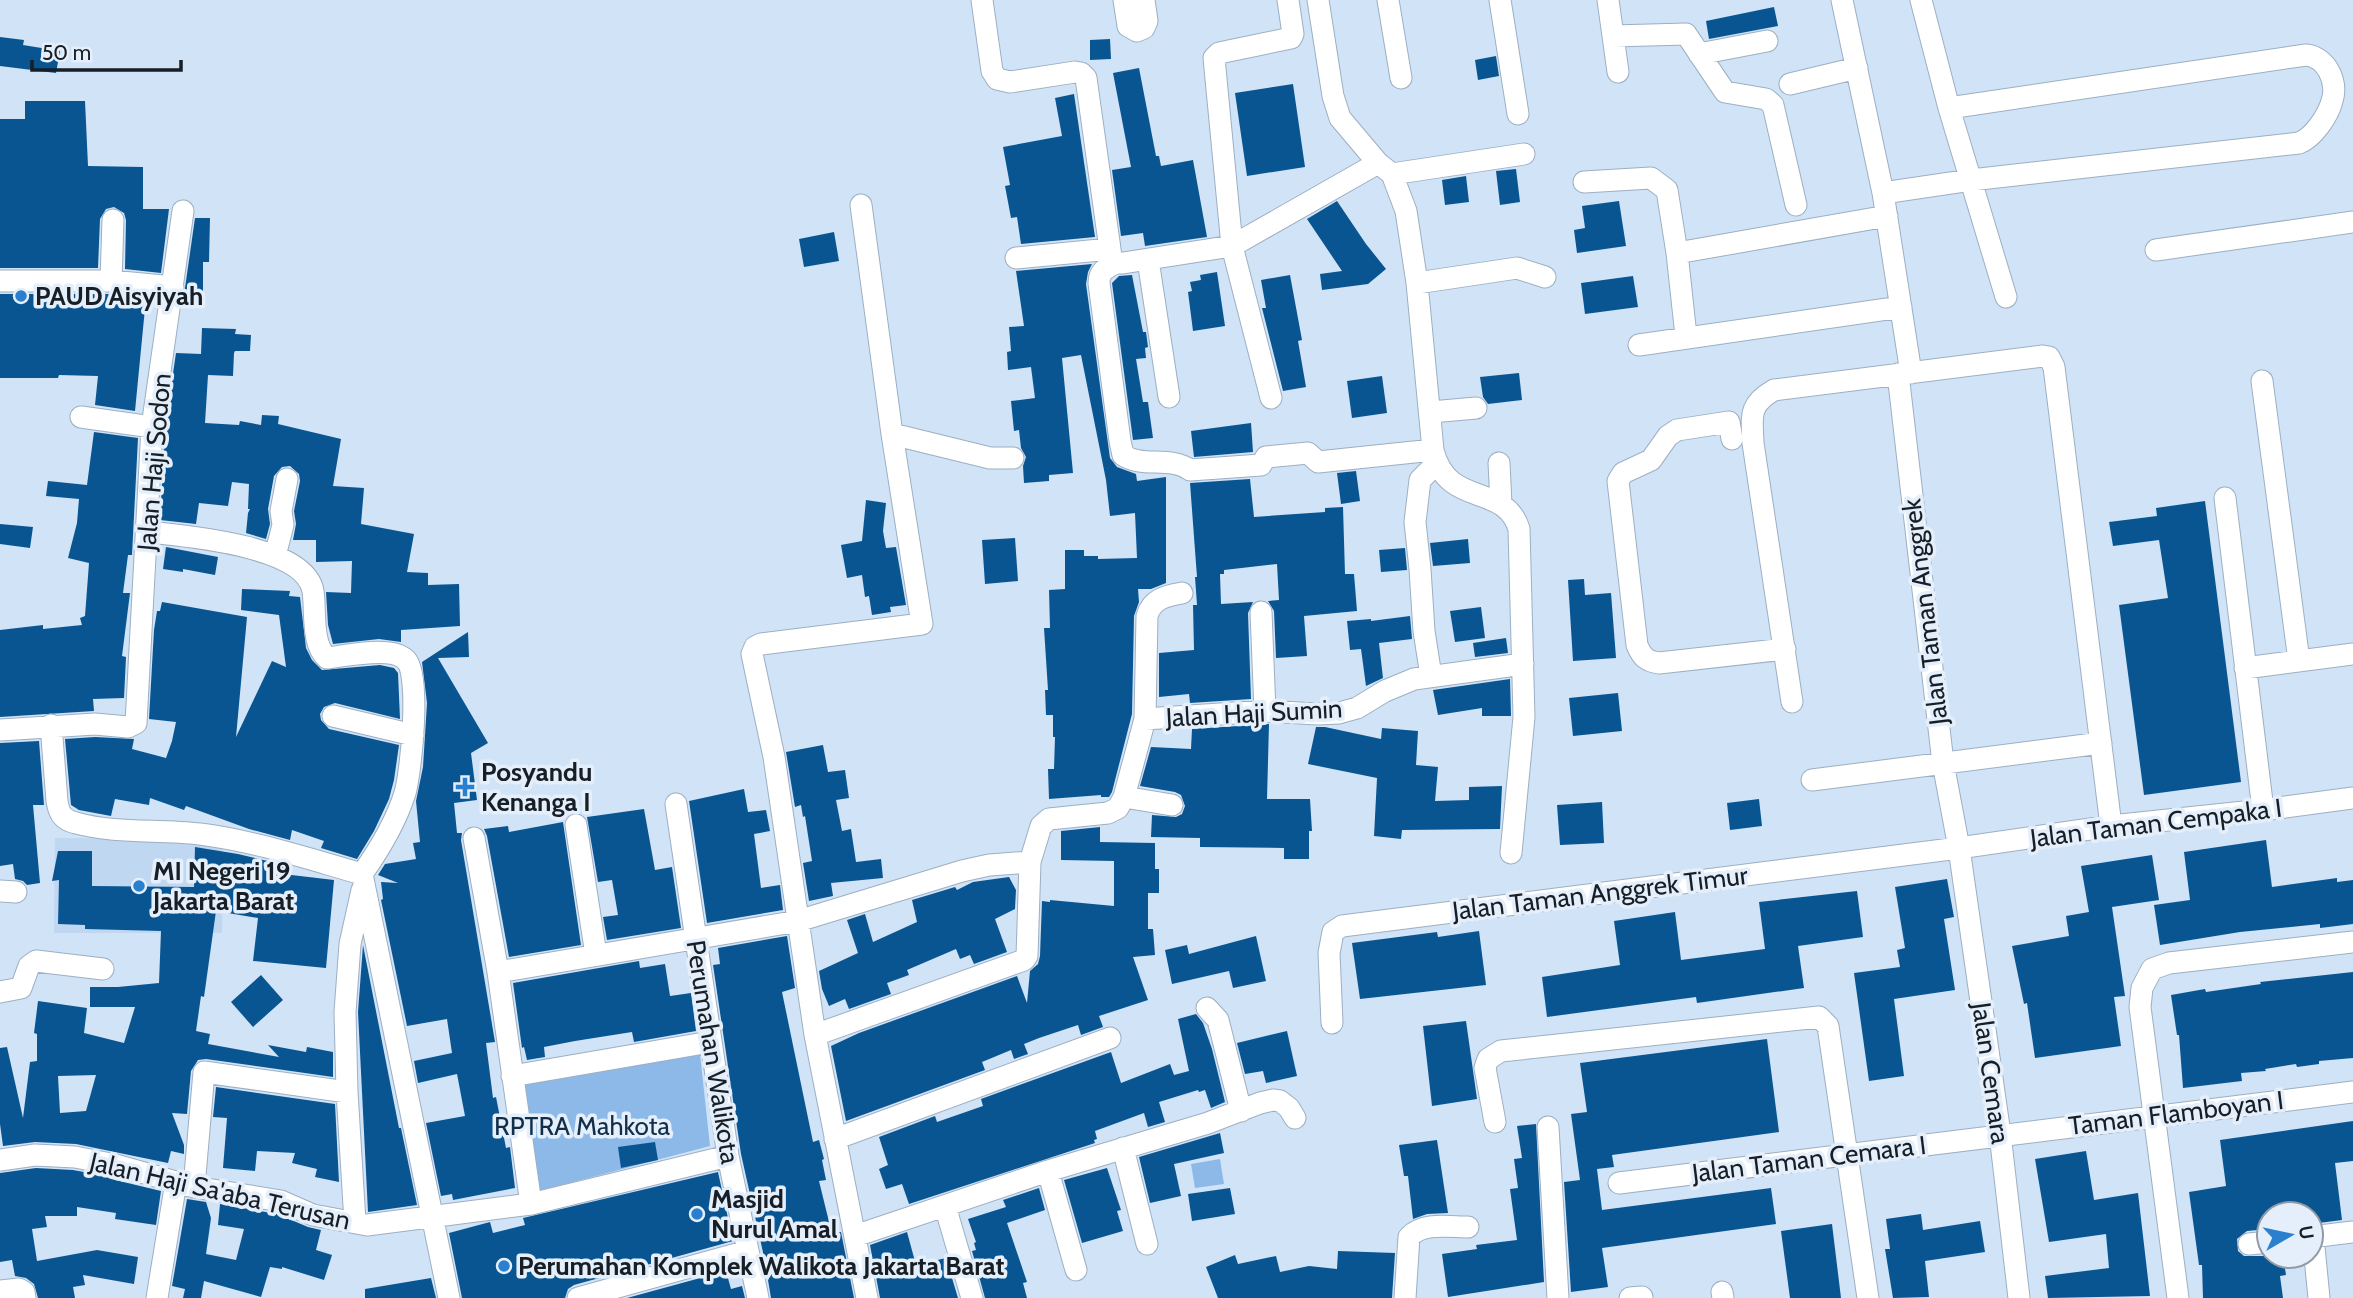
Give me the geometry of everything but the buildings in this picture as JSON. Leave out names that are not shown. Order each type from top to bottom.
[{"type":"street","points":[[982,0],[990,63],[997,79],[1010,82],[1075,72],[1082,73],[1086,78],[1113,256],[1099,275],[1099,283],[1123,455],[1130,460],[1180,465],[1190,470],[1261,465],[1266,457],[1308,453],[1318,462],[1435,457]]},
{"type":"street","points":[[1124,0],[1128,26],[1137,31],[1143,28],[1147,21],[1144,0]]},
{"type":"street","points":[[1271,398],[1232,246],[1214,58],[1219,53],[1291,38],[1293,34],[1288,0]]},
{"type":"street","points":[[1318,0],[1333,96],[1340,118],[1385,169],[1406,211],[1418,283],[1435,457],[1444,477],[1508,508],[1516,519],[1524,717],[1511,853]]},
{"type":"street","points":[[1388,0],[1401,78]]},
{"type":"street","points":[[1500,0],[1518,114]]},
{"type":"street","points":[[1608,0],[1618,72]]},
{"type":"street","name":"Jalan Taman Anggrek","points":[[1842,0],[1883,193],[1901,307],[1943,763],[1959,848]]},
{"type":"street","points":[[1921,0],[1949,108],[2006,297]]},
{"type":"street","points":[[1613,36],[1681,33],[1689,37],[1725,92],[1766,99],[1773,105],[1796,205]]},
{"type":"street","points":[[1699,54],[1767,41]]},
{"type":"street","points":[[1883,193],[1971,180],[2299,143],[2312,135],[2332,105],[2334,95],[2330,71],[2323,61],[2314,55],[2306,55],[1949,108]]},
{"type":"street","points":[[1790,84],[1857,68]]},
{"type":"street","points":[[1016,258],[1113,256],[1148,260],[1232,246],[1385,169],[1524,154]]},
{"type":"street","points":[[1584,182],[1651,178],[1667,190],[1686,337]]},
{"type":"street","points":[[862,205],[892,434],[922,624],[761,644],[755,647],[752,654],[774,757],[815,1035],[867,1298]]},
{"type":"street","name":"Jalan Haji Sodon","points":[[0,730],[51,725],[94,724],[128,727],[136,723],[152,427],[183,211]]},
{"type":"street","points":[[1677,253],[1887,216]]},
{"type":"street","points":[[111,281],[113,220]]},
{"type":"street","points":[[2156,250],[2353,222]]},
{"type":"street","points":[[1148,260],[1169,397]]},
{"type":"street","points":[[1418,283],[1517,268],[1545,277]]},
{"type":"street","points":[[0,281],[111,281],[173,287]]},
{"type":"street","points":[[1639,345],[1901,307]]},
{"type":"street","points":[[1792,702],[1753,443],[1752,413],[1760,398],[1774,390],[1906,361],[2043,356],[2053,362],[2111,826]]},
{"type":"street","points":[[2262,381],[2299,661]]},
{"type":"street","points":[[1431,412],[1476,408]]},
{"type":"street","points":[[81,418],[152,427]]},
{"type":"street","points":[[1732,439],[1729,422],[1677,430],[1668,436],[1651,460],[1623,472],[1618,481],[1637,645],[1641,655],[1650,662],[1659,663],[1785,649]]},
{"type":"street","points":[[892,434],[990,458],[1013,458]]},
{"type":"street","points":[[1431,676],[1424,631],[1415,523],[1420,480],[1435,457]]},
{"type":"street","points":[[1499,463],[1500,504]]},
{"type":"street","points":[[275,556],[283,525],[281,511],[287,480]]},
{"type":"street","points":[[2225,498],[2263,810]]},
{"type":"street","points":[[148,532],[201,537],[275,556],[300,570],[313,588],[318,642],[323,655],[327,658],[375,653],[396,654],[406,660],[413,679],[413,735],[405,793],[363,879],[349,943],[345,1012],[355,1222]]},
{"type":"street","points":[[815,1035],[1024,960],[1027,956],[1030,862],[1041,826],[1049,819],[1108,813],[1118,808],[1124,797],[1145,719],[1146,616],[1158,599],[1182,593]]},
{"type":"street","points":[[1261,612],[1265,711]]},
{"type":"street","points":[[2245,668],[2353,654]]},
{"type":"street","name":"Jalan Haji Sumin","points":[[1145,719],[1265,711],[1317,714],[1339,712],[1357,708],[1385,691],[1414,679],[1523,664]]},
{"type":"street","points":[[333,716],[413,735]]},
{"type":"street","points":[[51,725],[57,802],[59,811],[67,820],[103,828],[203,834],[267,847],[363,879]]},
{"type":"street","points":[[1812,780],[2101,743]]},
{"type":"street","points":[[1124,797],[1172,805]]},
{"type":"street","name":"Jalan Taman Cempaka I","points":[[1959,848],[2111,826],[2353,798]]},
{"type":"street","name":"Perumahan Walikota","points":[[676,804],[728,1156],[758,1298]]},
{"type":"street","points":[[576,825],[596,955]]},
{"type":"street","points":[[474,838],[498,972],[531,1204]]},
{"type":"street","name":"Jalan Taman Anggrek Timur","points":[[1332,1023],[1329,953],[1333,932],[1342,926],[1959,848]]},
{"type":"street","name":"Jalan Cemara","points":[[1959,848],[2000,1135],[2019,1298]]},
{"type":"street","points":[[498,972],[798,921],[962,871],[989,865],[1030,862]]},
{"type":"street","points":[[363,879],[449,1298]]},
{"type":"street","points":[[2178,1298],[2140,1007],[2142,988],[2152,969],[2169,963],[2353,942]]},
{"type":"street","points":[[0,992],[21,988],[29,966],[36,961],[103,969]]},
{"type":"street","points":[[1207,1008],[1218,1020],[1241,1111]]},
{"type":"street","points":[[1495,1122],[1485,1068],[1488,1059],[1502,1051],[1819,1017],[1828,1026],[1868,1298]]},
{"type":"street","points":[[835,1139],[1110,1038]]},
{"type":"street","points":[[512,1076],[710,1042]]},
{"type":"street","points":[[157,1298],[185,1184],[204,1072],[347,1092]]},
{"type":"street","name":"Taman Flamboyan I","points":[[2000,1135],[2353,1092]]},
{"type":"street","points":[[855,1236],[1273,1100],[1286,1105],[1295,1118]]},
{"type":"street","points":[[1548,1127],[1558,1298]]},
{"type":"street","name":"Jalan Taman Cemara I","points":[[1619,1183],[2000,1135]]},
{"type":"street","points":[[1123,1148],[1147,1244]]},
{"type":"street","name":"Jalan Haji Sa'aba Terusan","points":[[0,1160],[34,1156],[75,1157],[185,1184],[281,1201],[313,1215],[367,1225],[531,1204],[728,1156]]},
{"type":"street","points":[[1048,1171],[1076,1269]]},
{"type":"street","points":[[945,1206],[972,1298]]},
{"type":"street","points":[[1405,1298],[1409,1237],[1416,1230],[1439,1226],[1468,1227]]},
{"type":"street","points":[[2325,1235],[2353,1232]]},
{"type":"street","points":[[578,1298],[747,1251]]},
{"type":"street","points":[[2316,1270],[2319,1298]]},
{"type":"street","points":[[0,1291],[19,1289],[24,1292],[25,1298]]},
{"type":"street","points":[[1630,1298],[1642,1297]]},
{"type":"shaded area","name":"MI Negeri 19 Jakarta Barat","points":[[55,838],[223,839],[222,933],[54,933]]},
{"type":"green space","name":"RPTRA Mahkota","points":[[700,1054],[710,1146],[539,1191],[521,1085]]},
{"type":"green space","points":[[1220,1159],[1224,1184],[1195,1188],[1191,1164]]},
{"type":"place","name":"PAUD Aisyiyah","points":[[21,296]]},
{"type":"place","name":"Posyandu Kenanga I","points":[[465,787]]},
{"type":"place","name":"MI Negeri 19 Jakarta Barat","points":[[139,886]]},
{"type":"place","name":"Masjid Nurul Amal","points":[[697,1214]]},
{"type":"place","name":"Perumahan Komplek Walikota Jakarta Barat","points":[[504,1266]]}]
